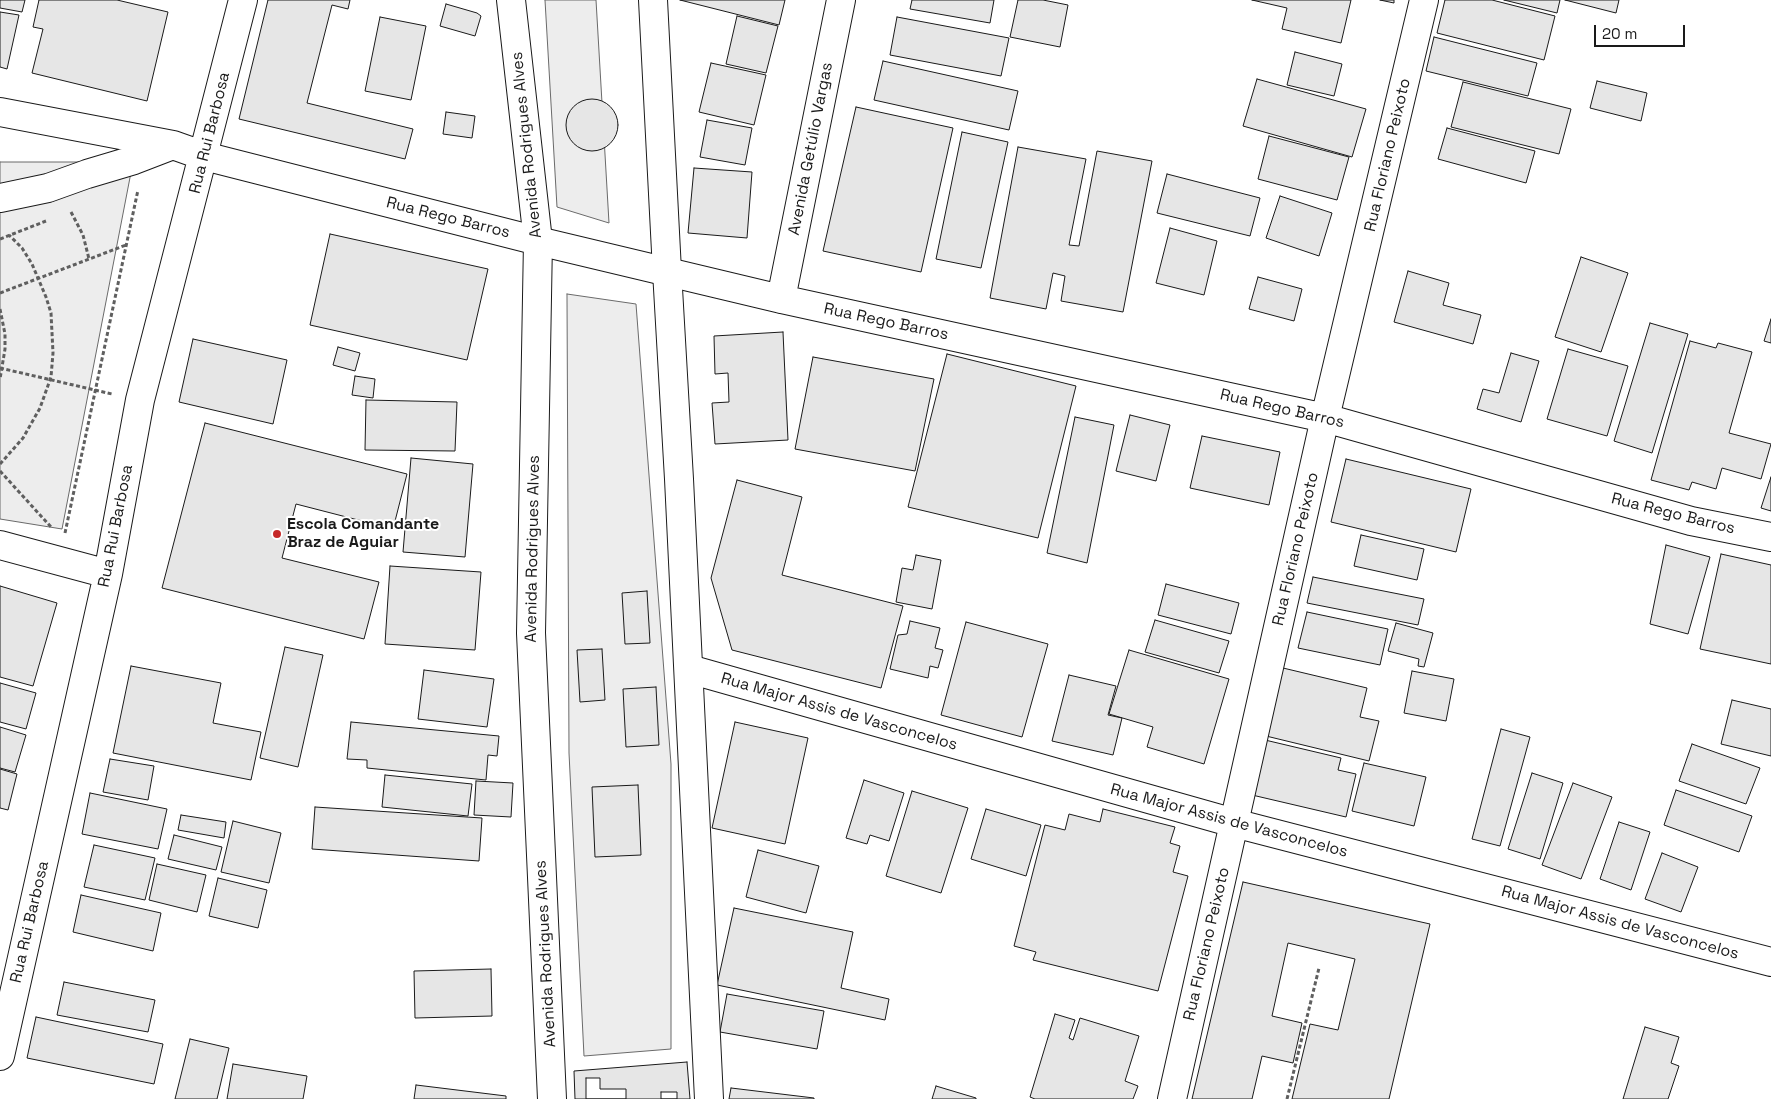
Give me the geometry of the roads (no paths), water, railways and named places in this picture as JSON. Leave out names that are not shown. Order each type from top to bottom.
[{"type":"street","name":"Rua Rui Barbosa","points":[[0,1056],[108,574],[140,400],[243,0]]},
{"type":"street","name":"Avenida Rodrigues Alves","points":[[511,0],[538,241],[531,633],[552,1099]]},
{"type":"street","points":[[653,0],[689,669],[709,1099]]},
{"type":"street","name":"Avenida Getúlio Vargas","points":[[781,299],[842,0]]},
{"type":"street","name":"Rua Floriano Peixoto","points":[[1172,1099],[1325,418],[1424,0]]},
{"type":"street","name":"Rua Rego Barros","points":[[0,112],[173,145],[204,156],[538,241],[781,299],[1325,418],[1691,521],[1771,537]]},
{"type":"street","points":[[0,198],[48,188],[173,145]]},
{"type":"street","points":[[0,545],[108,574]]},
{"type":"street","name":"Rua Major Assis de Vasconcelos","points":[[689,669],[1234,823],[1771,962]]},
{"type":"place","name":"Escola Comandante Braz de Aguiar","points":[[277,534]]}]
